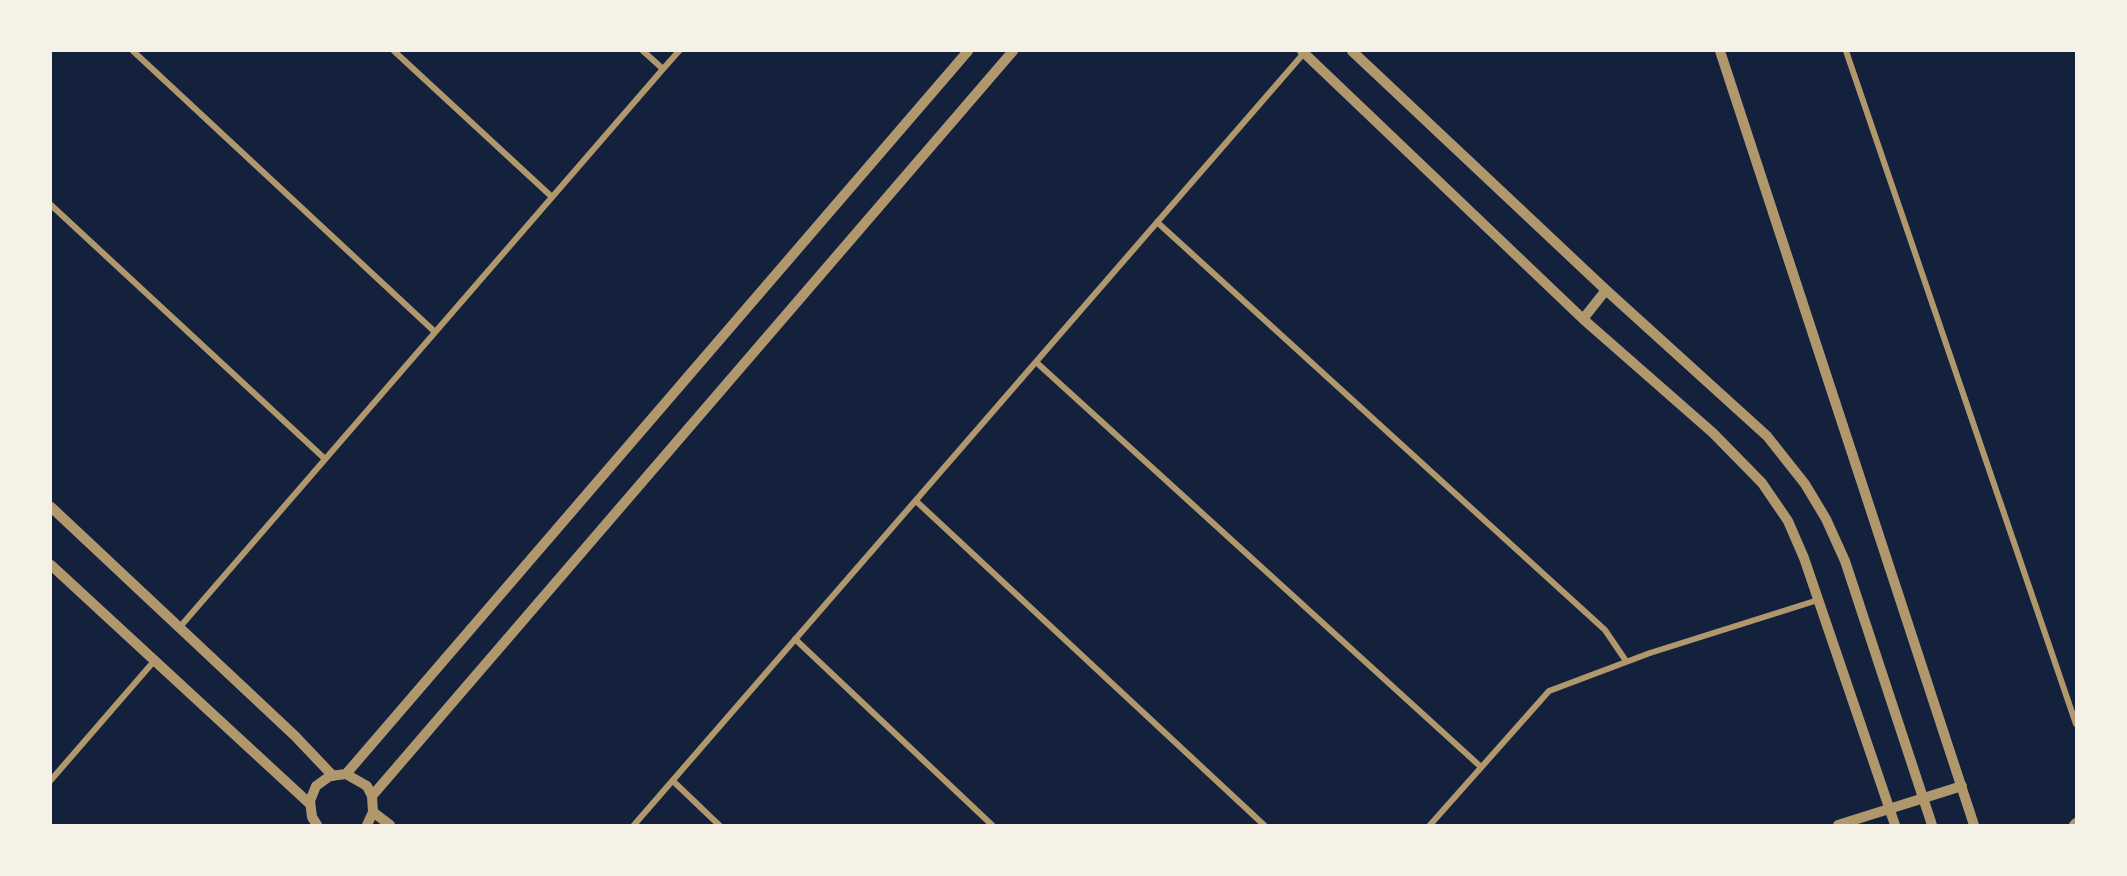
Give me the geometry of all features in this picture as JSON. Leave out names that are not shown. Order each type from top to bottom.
[{"type":"street","points":[[133,51],[435,332]]},
{"type":"street","points":[[394,51],[552,197]]},
{"type":"street","points":[[643,51],[663,69]]},
{"type":"street","points":[[179,628],[679,51]]},
{"type":"street","points":[[346,774],[968,51]]},
{"type":"street","points":[[372,796],[1013,51]]},
{"type":"street","points":[[1352,51],[1606,290],[1767,436],[1805,484],[1826,519],[1845,561],[1932,825]]},
{"type":"street","points":[[1720,51],[1974,825]]},
{"type":"street","points":[[1846,51],[2076,724]]},
{"type":"street","points":[[634,825],[1303,52],[1583,319],[1713,433],[1762,483],[1788,521],[1818,600],[1895,825]]},
{"type":"street","points":[[51,205],[324,458]]},
{"type":"street","points":[[1157,222],[1605,630],[1626,661]]},
{"type":"street","points":[[1583,319],[1606,290]]},
{"type":"street","points":[[1036,362],[1481,767]]},
{"type":"street","points":[[916,501],[1264,825]]},
{"type":"street","points":[[51,507],[295,736],[333,776]]},
{"type":"street","points":[[51,564],[310,804]]},
{"type":"street","points":[[1431,825],[1549,691],[1626,661],[1818,600]]},
{"type":"street","points":[[795,639],[992,825]]},
{"type":"street","points":[[51,780],[154,660]]},
{"type":"street","points":[[311,822],[310,804],[316,786],[333,776],[346,774],[367,786],[372,796],[374,812],[367,825]]},
{"type":"street","points":[[673,781],[719,825]]},
{"type":"street","points":[[1839,825],[1962,786]]},
{"type":"street","points":[[374,812],[390,825]]}]
